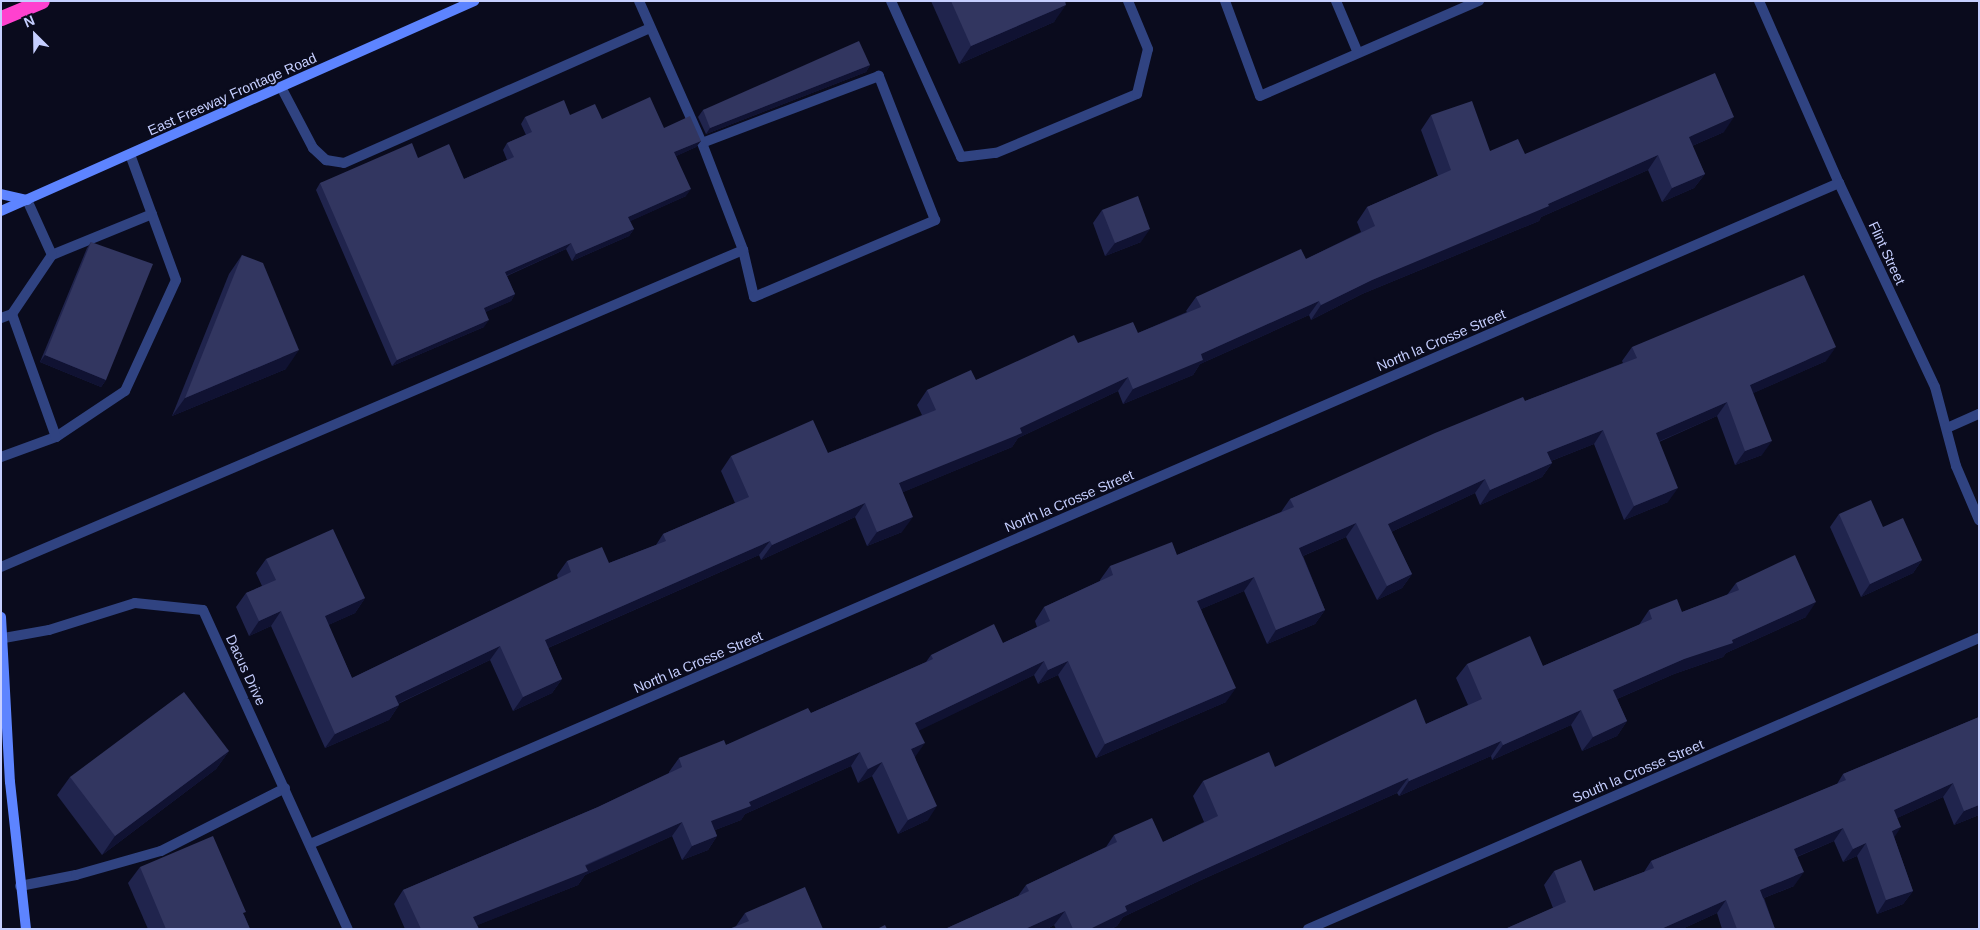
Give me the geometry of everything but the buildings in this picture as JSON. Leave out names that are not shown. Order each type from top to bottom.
[{"type":"highway","points":[[1,18],[42,1]]},
{"type":"main road","name":"East Freeway Frontage Road","points":[[1,211],[474,1]]},
{"type":"main road","points":[[1,194],[27,200]]},
{"type":"main road","points":[[1,618],[4,638],[10,782],[26,929]]},
{"type":"street","points":[[639,1],[702,143],[743,250],[754,297],[935,220],[879,76],[702,143]]},
{"type":"street","points":[[891,1],[961,157],[996,153],[1137,94],[1148,49],[1128,1]]},
{"type":"street","points":[[1224,1],[1260,96],[1479,1]]},
{"type":"street","points":[[1336,1],[1358,53]]},
{"type":"street","name":"Flint Street","points":[[1759,1],[1839,184],[1935,387],[1956,466],[1979,520]]},
{"type":"street","points":[[281,87],[313,148],[326,160],[344,163],[650,28]]},
{"type":"street","points":[[1,457],[56,437],[125,391],[176,280],[130,154]]},
{"type":"street","name":"North la Crosse Street","points":[[310,844],[1839,184]]},
{"type":"street","points":[[27,200],[52,255]]},
{"type":"street","points":[[1,318],[12,314],[52,255],[152,214]]},
{"type":"street","points":[[1,567],[743,250]]},
{"type":"street","points":[[12,314],[56,437]]},
{"type":"street","points":[[1947,428],[1979,414]]},
{"type":"street","name":"Dacus Drive","points":[[4,638],[49,630],[135,603],[203,610],[348,929]]},
{"type":"street","name":"South la Crosse Street","points":[[1308,929],[1979,638]]},
{"type":"street","points":[[20,886],[76,875],[161,851],[285,788]]}]
